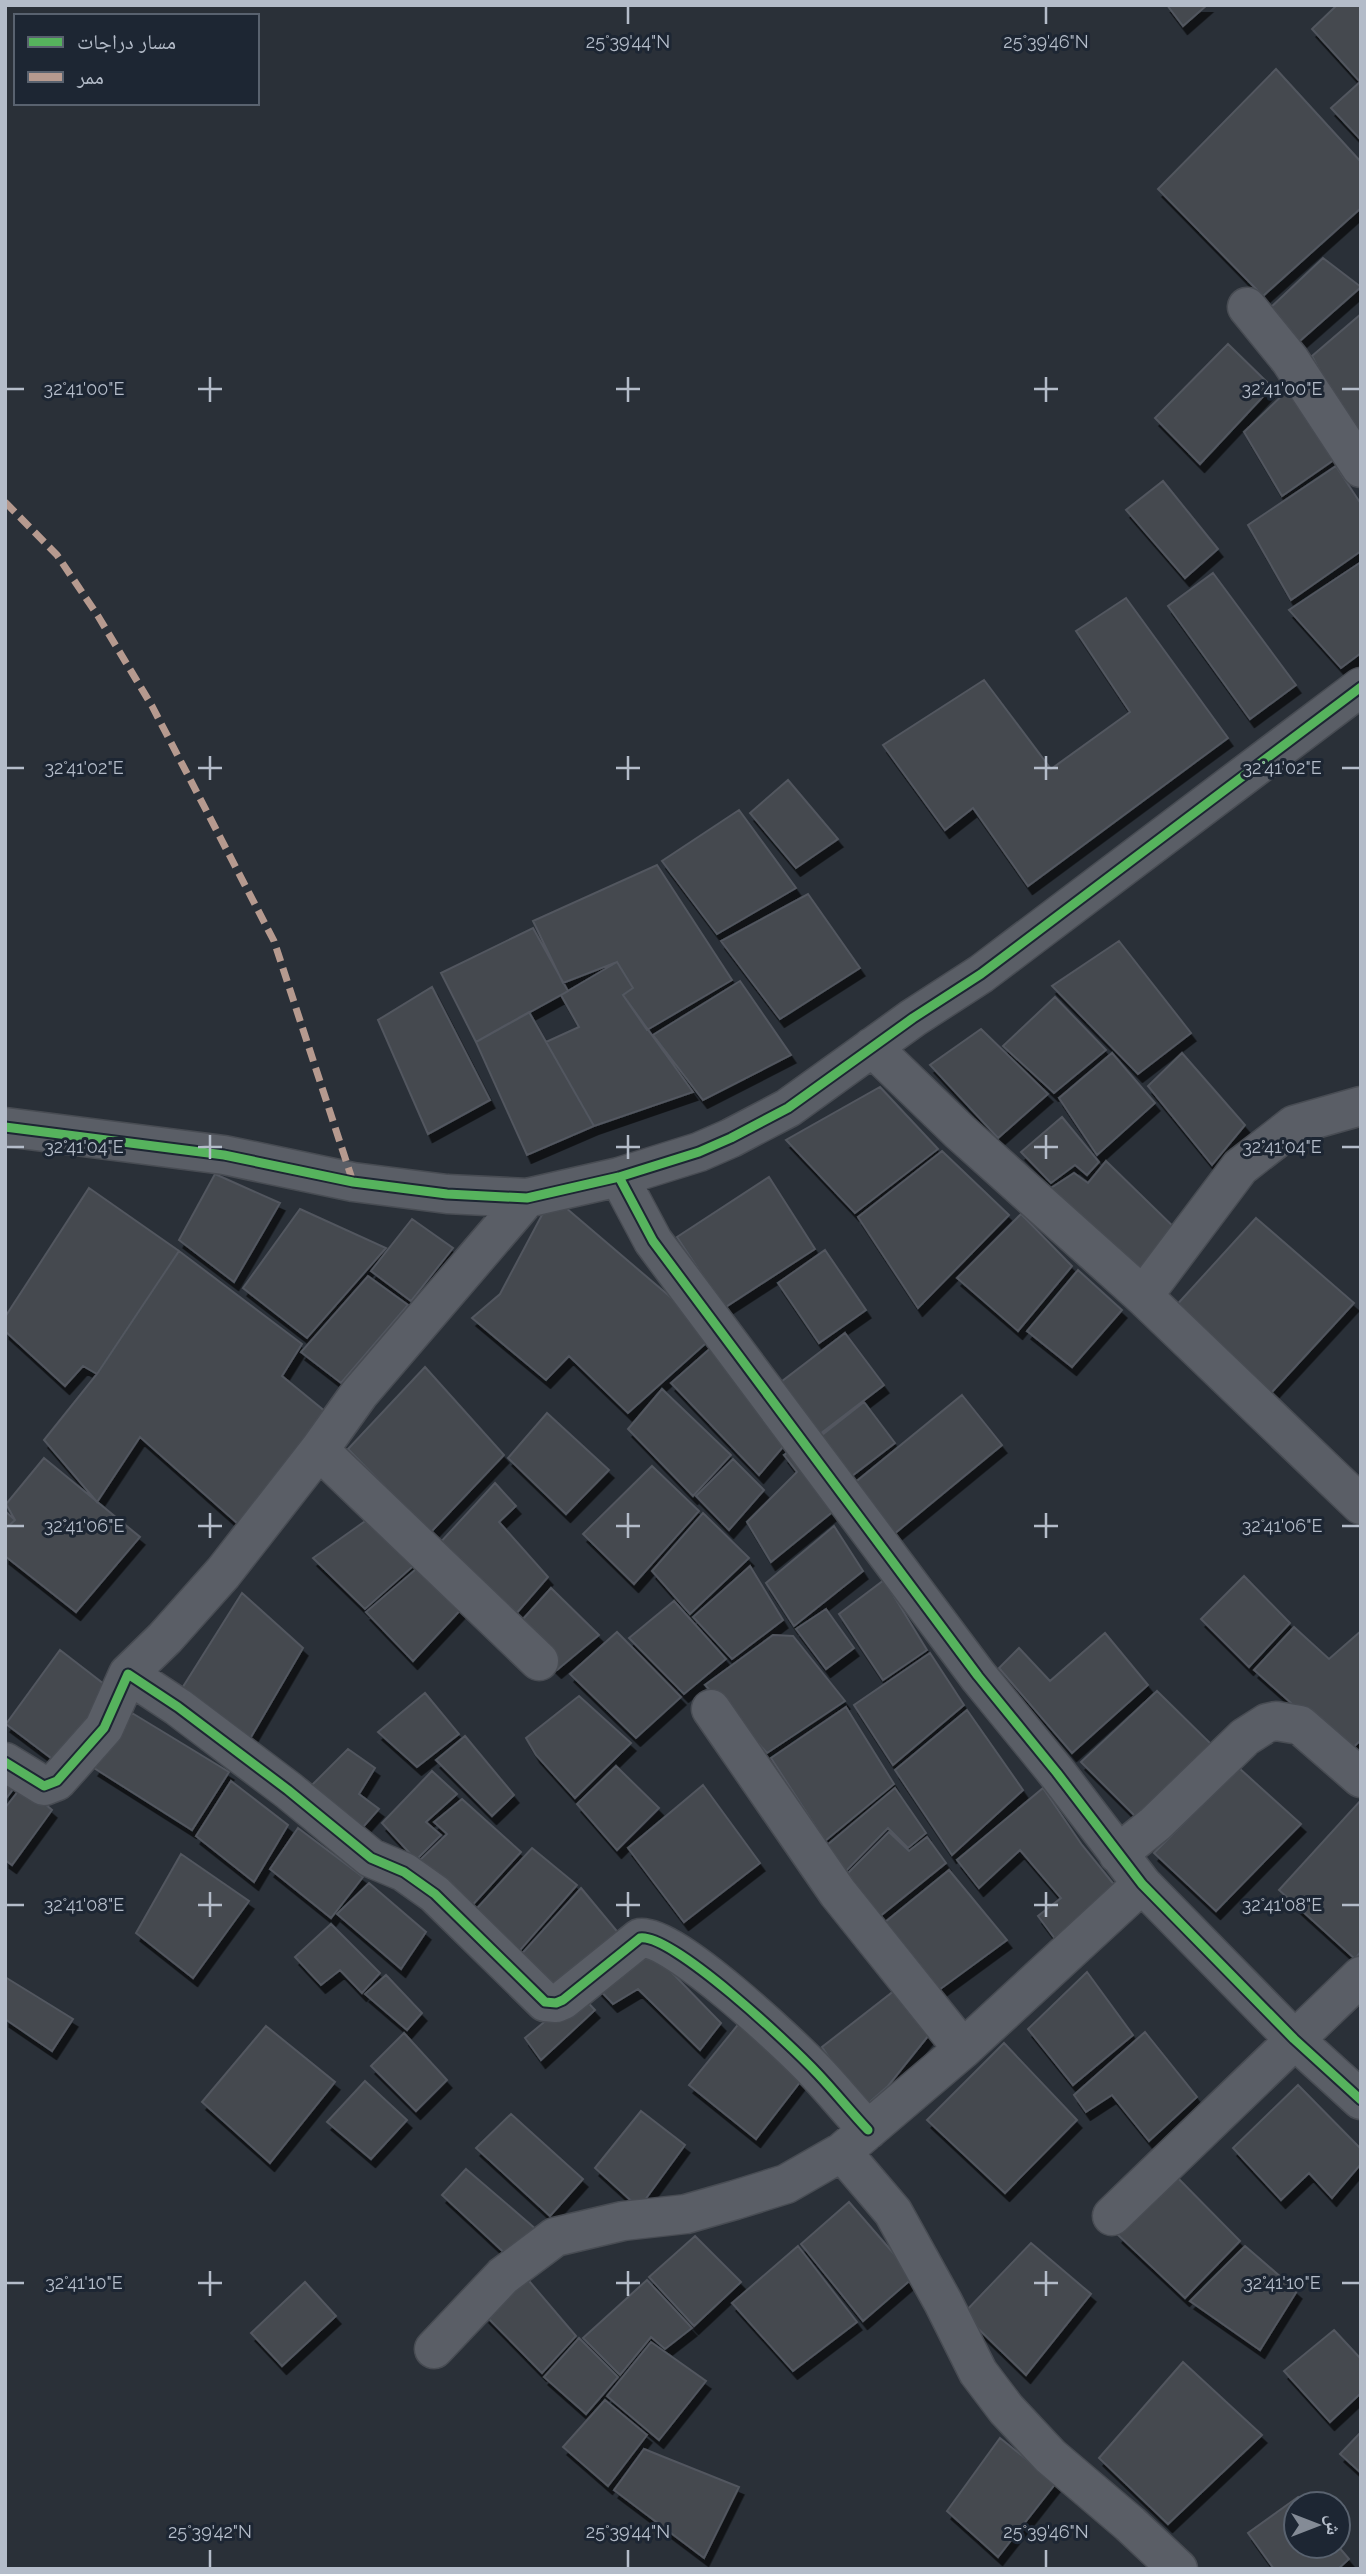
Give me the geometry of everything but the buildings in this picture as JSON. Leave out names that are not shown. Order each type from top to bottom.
[{"type":"street","points":[[1247,307],[1290,360],[1361,468]]},
{"type":"street","points":[[5,1127],[224,1155],[353,1182],[447,1194],[527,1198],[619,1177],[699,1152],[788,1108],[992,966],[1361,687]]},
{"type":"street","points":[[872,1047],[960,1132],[1143,1296],[1361,1505]]},
{"type":"street","points":[[1143,1296],[1240,1167],[1294,1125],[1361,1106]]},
{"type":"street","points":[[619,1177],[653,1241],[978,1676],[1142,1884],[1294,2039],[1361,2100]]},
{"type":"street","points":[[5,1762],[44,1786],[57,1781],[104,1728],[128,1674],[165,1638],[223,1573],[359,1394],[527,1198]]},
{"type":"street","points":[[319,1450],[539,1661]]},
{"type":"street","points":[[128,1674],[178,1707],[288,1790],[371,1858],[404,1872],[435,1894],[545,2002],[556,2003],[563,2000],[640,1938],[652,1938],[696,1964],[816,2072],[943,2302],[978,2372],[1006,2409],[1050,2456],[1178,2569]]},
{"type":"street","points":[[711,1709],[838,1892],[963,2049]]},
{"type":"street","points":[[1118,1854],[1155,1824],[1245,1737],[1267,1723],[1276,1721],[1300,1725],[1361,1778]]},
{"type":"street","points":[[435,2349],[503,2276],[555,2237],[623,2221],[686,2214],[786,2184],[855,2141],[963,2049],[1142,1884]]},
{"type":"street","points":[[1112,2216],[1361,1976]]},
{"type":"marked path","points":[[5,502],[57,555],[98,616],[152,706],[274,941],[353,1182]]},
{"type":"cycle path","points":[[5,1127],[224,1155],[353,1182],[447,1194],[527,1198],[619,1177],[699,1152],[788,1108],[913,1018],[981,974],[1361,687]]},
{"type":"cycle path","points":[[619,1177],[653,1241],[978,1676],[1142,1884],[1294,2039],[1361,2100]]},
{"type":"cycle path","points":[[5,1762],[44,1786],[57,1781],[104,1728],[128,1674],[178,1707],[288,1790],[371,1858],[404,1872],[435,1894],[545,2002],[556,2003],[563,2000],[640,1938],[656,1941],[704,1971],[759,2017],[818,2074],[868,2130]]}]
